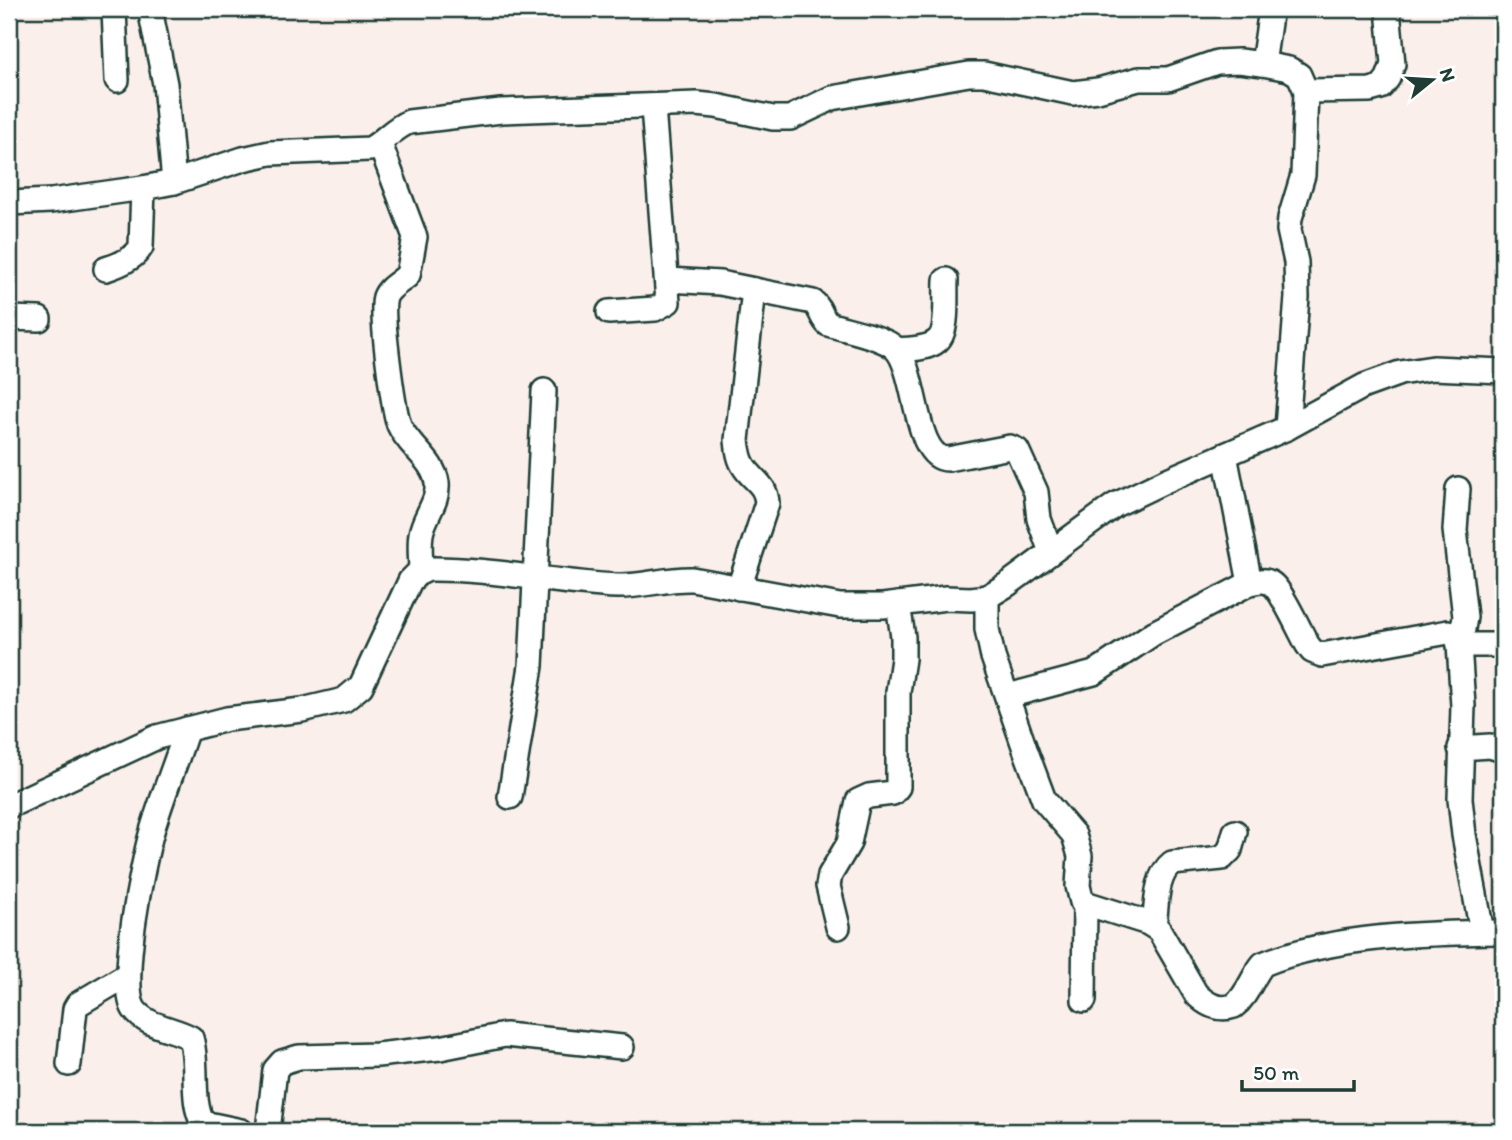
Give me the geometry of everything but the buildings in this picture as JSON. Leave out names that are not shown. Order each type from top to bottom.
[{"type":"street","points":[[114,9],[117,80]]},
{"type":"street","points":[[150,9],[165,84],[174,182]]},
{"type":"street","points":[[1263,64],[1271,9]]},
{"type":"street","points":[[1307,91],[1370,90],[1381,87],[1393,64],[1388,9]]},
{"type":"street","points":[[9,203],[51,201],[143,188],[174,182],[270,153],[370,149],[380,144],[399,126],[409,122],[501,111],[716,106],[773,118],[790,118],[832,98],[969,74],[984,74],[1073,93],[1098,90],[1139,79],[1168,79],[1217,62],[1263,64],[1289,69],[1299,75],[1307,91],[1303,175],[1289,230],[1296,262],[1297,297],[1287,428]]},
{"type":"street","points":[[609,312],[662,307],[668,302],[653,107]]},
{"type":"street","points":[[380,144],[415,237],[408,275],[391,288],[384,299],[388,366],[399,424],[432,468],[437,483],[435,501],[421,534],[421,572]]},
{"type":"street","points":[[106,269],[121,264],[139,252],[143,188]]},
{"type":"street","points":[[668,280],[720,283],[813,302],[818,306],[822,319],[828,324],[889,343],[898,350],[909,373],[922,430],[932,453],[939,459],[1010,447],[1017,450],[1036,492],[1040,519],[1051,552]]},
{"type":"street","points":[[898,350],[929,346],[938,341],[944,332],[946,280]]},
{"type":"street","points":[[738,588],[767,503],[765,488],[743,466],[737,440],[754,290]]},
{"type":"street","points":[[9,318],[39,319]]},
{"type":"street","points":[[9,806],[157,737],[227,719],[302,710],[344,700],[361,686],[410,581],[421,572],[443,569],[537,576],[616,586],[673,578],[692,579],[840,606],[987,597],[1115,505],[1287,428],[1341,397],[1400,373],[1433,368],[1503,371]]},
{"type":"street","points":[[510,797],[531,666],[544,391]]},
{"type":"street","points":[[1225,455],[1250,583]]},
{"type":"street","points":[[987,597],[987,629],[993,657],[1044,800],[1074,835],[1080,856],[1079,897],[1085,904],[1154,926],[1164,937],[1196,994],[1210,1005],[1227,1008],[1240,1001],[1264,964],[1274,959],[1353,941],[1493,932],[1464,835],[1460,799],[1463,705],[1458,641],[1465,617],[1455,530],[1458,489]]},
{"type":"street","points":[[1008,696],[1094,673],[1154,633],[1250,583],[1261,580],[1272,583],[1307,644],[1312,651],[1322,655],[1448,632],[1453,633],[1458,641]]},
{"type":"street","points":[[838,927],[828,886],[830,875],[849,843],[858,801],[869,796],[893,793],[898,787],[898,692],[904,659],[898,604]]},
{"type":"street","points":[[1458,641],[1503,645]]},
{"type":"street","points":[[187,729],[152,831],[142,875],[127,975],[131,1001],[134,1009],[143,1018],[191,1038],[195,1051],[198,1110],[203,1123],[241,1131]]},
{"type":"street","points":[[1460,748],[1490,746],[1503,750]]},
{"type":"street","points":[[1154,926],[1165,868],[1172,863],[1222,858],[1230,850],[1235,832]]},
{"type":"street","points":[[1084,1000],[1085,904]]},
{"type":"street","points":[[69,1063],[75,1009],[78,1004],[127,975]]},
{"type":"street","points":[[268,1131],[275,1070],[282,1062],[299,1057],[415,1051],[505,1035],[622,1047]]}]
